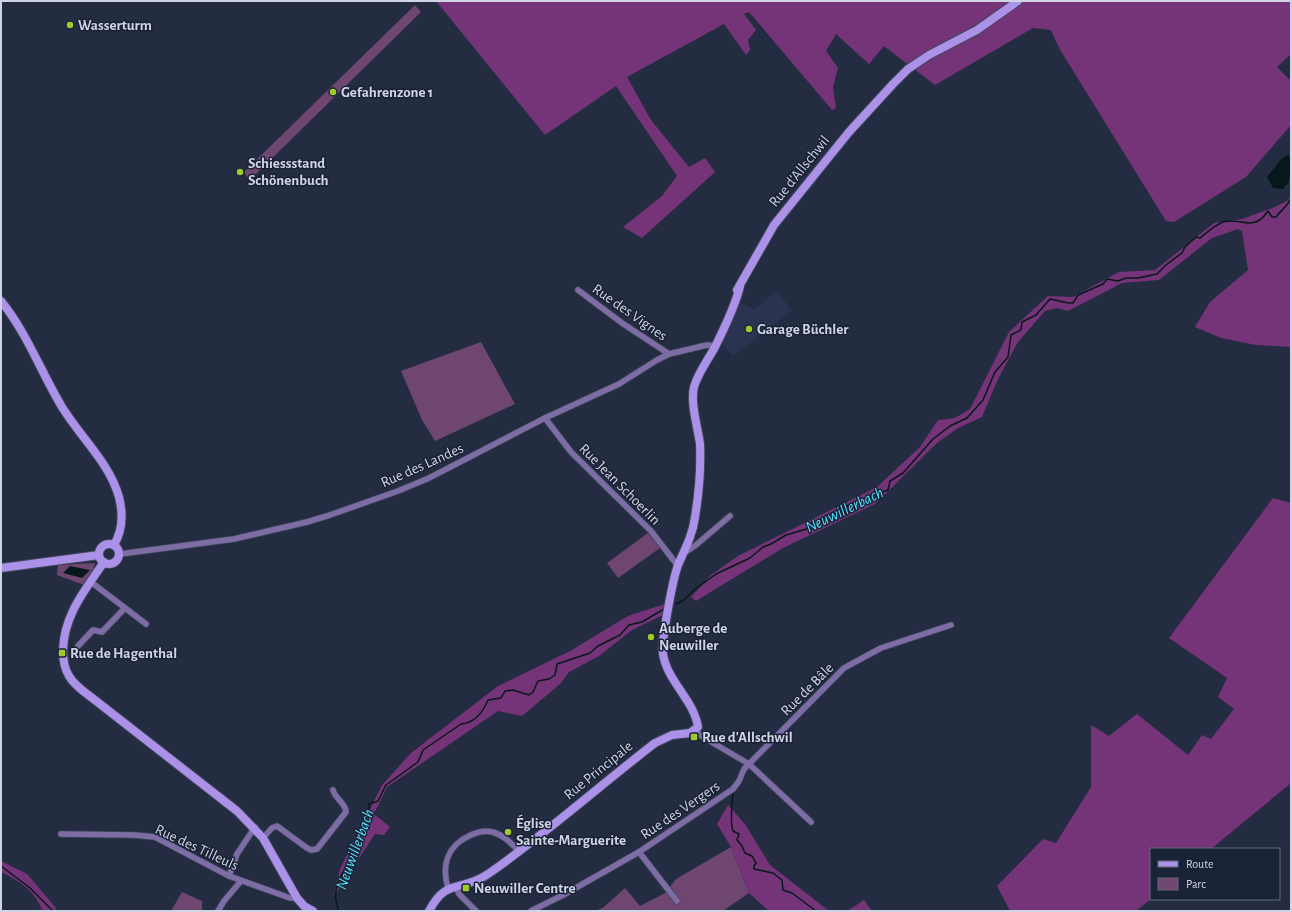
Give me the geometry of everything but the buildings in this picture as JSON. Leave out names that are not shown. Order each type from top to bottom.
[{"type":"street","name":"Rue d'Allschwil","points":[[696,731],[698,727],[697,721],[670,673],[663,652],[674,580],[678,566],[692,533],[696,516],[700,473],[700,445],[694,389],[699,374],[715,346],[740,286],[774,225],[849,132],[908,69],[928,55],[977,30],[1018,1]]},
{"type":"street","name":"Rue des Vignes","points":[[578,290],[622,323],[669,354]]},
{"type":"street","points":[[1,301],[23,331],[43,374],[64,409],[105,466],[114,484],[122,514],[119,537],[114,545]]},
{"type":"street","name":"Rue des Landes","points":[[120,554],[234,539],[307,522],[429,478],[546,418],[619,384],[669,354],[707,345],[715,346]]},
{"type":"street","name":"Rue Jean Schoerlin","points":[[546,418],[571,452],[651,531],[678,566]]},
{"type":"street","points":[[684,553],[696,545],[730,516]]},
{"type":"street","points":[[105,544],[114,545],[120,554],[114,563],[104,562],[99,554],[100,548],[105,544]]},
{"type":"street","points":[[1,568],[99,554]]},
{"type":"street","points":[[104,562],[72,611],[65,631],[64,661],[70,678],[91,697],[236,810],[254,827],[263,838],[297,898],[304,906],[313,911]]},
{"type":"street","points":[[91,582],[124,609],[146,624]]},
{"type":"street","points":[[78,646],[93,630],[102,632],[124,609]]},
{"type":"street","name":"Rue de Bâle","points":[[749,764],[844,668],[881,648],[951,625]]},
{"type":"street","points":[[696,731],[702,737],[749,764],[811,822]]},
{"type":"street","name":"Rue Principale","points":[[429,911],[437,897],[452,887],[468,884],[486,875],[519,852],[655,743],[672,735],[690,734],[696,731]]},
{"type":"street","name":"Rue des Vergers","points":[[531,911],[565,894],[639,852],[733,789],[739,781],[744,769],[749,764]]},
{"type":"street","points":[[263,838],[272,828],[277,826],[307,848],[312,850],[317,849],[346,812],[346,808],[333,794],[333,790]]},
{"type":"street","points":[[229,876],[237,854],[254,827]]},
{"type":"street","points":[[476,911],[452,887],[445,871],[448,858],[455,843],[481,831],[494,832],[513,844],[519,852]]},
{"type":"street","name":"Rue des Tilleuls","points":[[61,834],[128,834],[155,838],[229,876],[290,898],[297,898]]},
{"type":"street","points":[[639,852],[677,901]]},
{"type":"street","points":[[218,911],[224,901],[241,881]]},
{"type":"shaded area","points":[[436,1],[1291,1],[1291,54],[1277,67],[1291,81],[1291,125],[1246,177],[1174,222],[1166,221],[1059,48],[1051,30],[1033,28],[935,85],[884,46],[869,64],[836,34],[826,51],[838,68],[833,87],[836,108],[832,110],[749,12],[744,14],[756,30],[748,40],[750,50],[746,55],[724,24],[627,77],[651,120],[689,167],[705,158],[715,172],[642,238],[623,227],[662,196],[677,176],[616,86],[545,135]]},
{"type":"shaded area","points":[[1288,155],[1291,157],[1289,182],[1283,189],[1273,188],[1267,177],[1281,159]]},
{"type":"shaded area","points":[[1291,196],[1291,347],[1256,345],[1221,338],[1195,327],[1210,302],[1248,270],[1242,231],[1238,229],[1212,238],[1159,280],[1122,283],[1068,311],[1057,308],[1045,311],[1018,342],[998,379],[982,417],[958,428],[937,443],[875,504],[783,548],[696,601],[691,597],[711,575],[738,556],[877,487],[920,447],[938,420],[955,418],[970,409],[1009,332],[1048,296],[1073,297],[1119,272],[1155,270],[1214,223],[1242,219],[1275,207],[1287,201]]},
{"type":"shaded area","points":[[777,291],[792,311],[733,356],[715,335],[732,299],[754,309]]},
{"type":"shaded area","points":[[1273,498],[1291,503],[1291,783],[1212,848],[1150,848],[1150,900],[1136,911],[1010,911],[997,886],[1043,839],[1056,843],[1091,787],[1091,725],[1109,736],[1137,714],[1188,755],[1202,735],[1211,739],[1234,709],[1218,697],[1227,678],[1169,638]]},
{"type":"shaded area","points":[[70,566],[90,570],[82,578],[63,573]]},
{"type":"shaded area","points":[[665,604],[663,615],[632,630],[599,656],[569,672],[560,684],[522,716],[498,711],[387,787],[374,814],[390,827],[384,835],[375,834],[334,896],[340,869],[382,785],[411,753],[498,686],[570,651],[628,616]]},
{"type":"shaded area","points":[[728,805],[745,824],[770,865],[829,911],[769,911],[749,893],[731,847],[717,824]]},
{"type":"shaded area","points":[[1,861],[27,874],[56,908],[55,911],[43,911],[32,893],[24,885],[1,872]]},
{"type":"shaded area","points":[[864,900],[872,911],[847,911]]},
{"type":"green space","name":"Gefahrenzone 1","points":[[415,5],[421,12],[249,181],[244,172]]},
{"type":"green space","points":[[481,342],[515,404],[435,441],[422,420],[401,371]]},
{"type":"green space","points":[[648,533],[660,548],[618,578],[607,563]]},
{"type":"green space","points":[[95,563],[91,578],[84,585],[57,575],[58,565]]},
{"type":"green space","points":[[731,847],[749,893],[723,911],[596,911],[604,907],[625,888],[640,906],[665,893],[676,879]]},
{"type":"green space","points":[[182,892],[202,901],[202,911],[171,911]]},
{"type":"waterway","name":"Neuwillerbach","points":[[676,604],[684,600],[694,590],[716,574],[750,558],[763,547],[786,535],[813,527],[825,518],[837,514],[841,508],[888,490],[890,481],[903,473],[933,439],[950,426],[967,418],[983,400],[995,372],[1008,357],[1011,335],[1021,330],[1022,322],[1036,315],[1050,299],[1073,303],[1078,295],[1103,284],[1107,279],[1118,281],[1126,278],[1138,278],[1157,274],[1182,253],[1185,247],[1196,237],[1200,238],[1217,225],[1230,221],[1252,223],[1263,218],[1268,211],[1272,217],[1276,217],[1291,198]]},
{"type":"waterway","name":"Neuwillerbach","points":[[338,911],[336,901],[337,885],[345,870],[352,863],[358,837],[370,815],[369,804],[378,801],[386,785],[418,762],[423,750],[461,724],[470,722],[478,716],[484,709],[488,700],[501,698],[505,691],[513,690],[529,695],[533,692],[538,681],[549,679],[555,675],[557,664],[590,653],[598,646],[620,635],[629,625],[642,622],[664,609]]},
{"type":"waterway","points":[[733,792],[731,818],[733,831],[739,834],[737,840],[745,853],[752,856],[756,863],[754,869],[773,873],[782,880],[783,890],[792,893],[816,911]]},
{"type":"waterway","points":[[1,866],[30,888],[53,911]]},
{"type":"place","name":"Wasserturm","points":[[70,25]]},
{"type":"place","name":"Gefahrenzone 1","points":[[333,92]]},
{"type":"place","name":"Schiessstand Schönenbuch","points":[[240,172]]},
{"type":"place","name":"Garage Büchler","points":[[749,329]]},
{"type":"place","name":"Auberge de Neuwiller","points":[[651,637]]},
{"type":"place","name":"Rue de Hagenthal","points":[[62,653]]},
{"type":"place","name":"Rue d'Allschwil","points":[[694,737]]},
{"type":"place","name":"Église Sainte-Marguerite","points":[[508,832]]},
{"type":"place","name":"Neuwiller Centre","points":[[466,888]]}]
